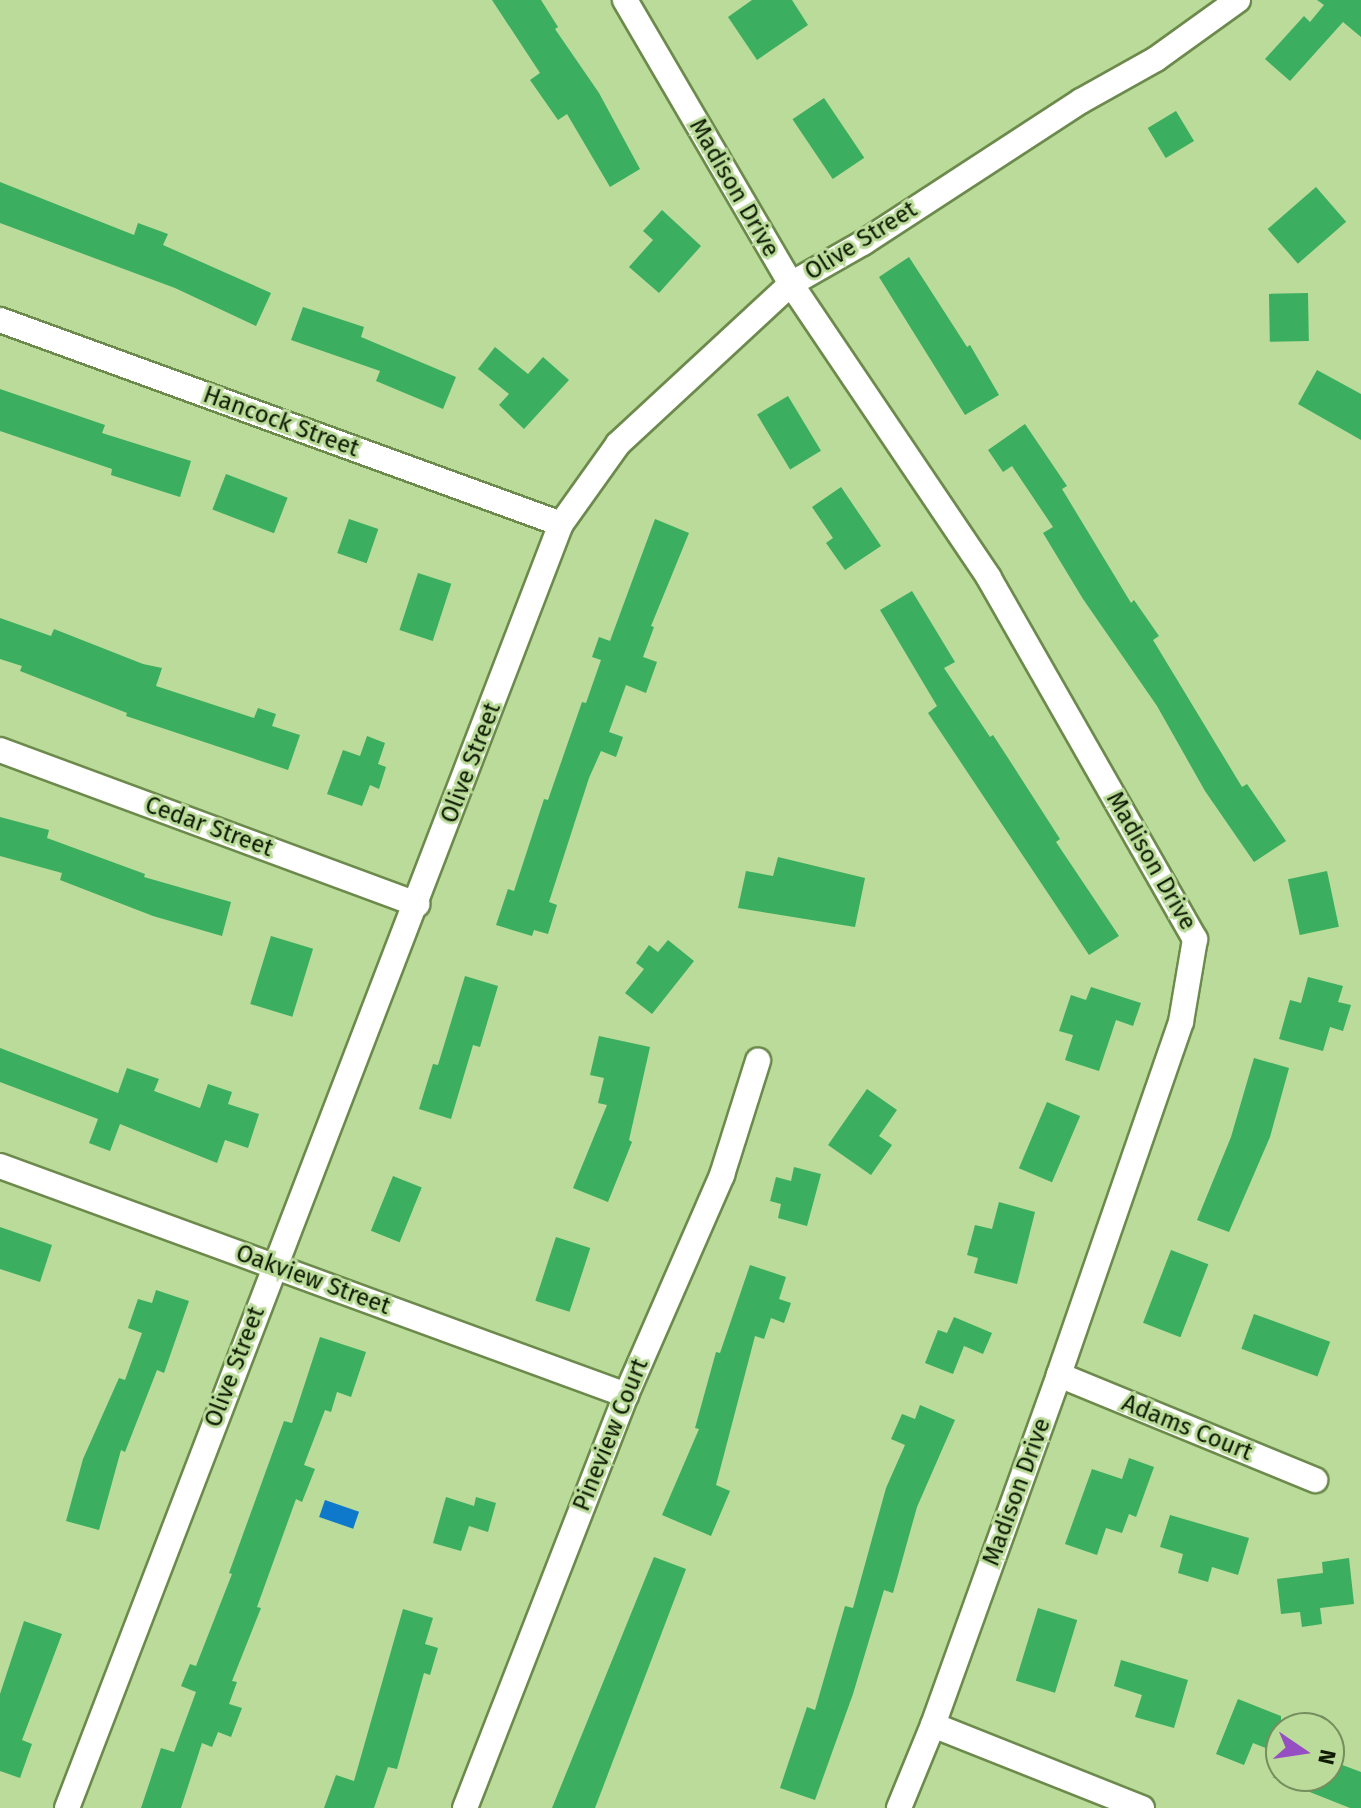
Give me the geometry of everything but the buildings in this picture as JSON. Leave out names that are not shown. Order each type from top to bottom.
[{"type":"street","name":"Madison Drive","points":[[625,0],[791,284],[989,578],[1195,939],[1181,1022],[1059,1375],[933,1725],[899,1808]]},
{"type":"street","name":"Olive Street","points":[[67,1808],[561,524],[618,444],[791,284],[863,243],[1081,101],[1156,59],[1238,0]]},
{"type":"street","name":"Hancock Street","points":[[0,320],[561,524]]},
{"type":"street","name":"Cedar Street","points":[[0,750],[417,904]]},
{"type":"street","name":"Pineview Court","points":[[465,1808],[626,1395],[722,1175],[758,1061]]},
{"type":"street","name":"Oakview Street","points":[[0,1166],[626,1395]]},
{"type":"street","name":"Adams Court","points":[[1059,1375],[1315,1480]]},
{"type":"street","points":[[933,1725],[1142,1808]]},
{"type":"water","points":[[325,1500],[359,1512],[353,1529],[319,1517]]}]
